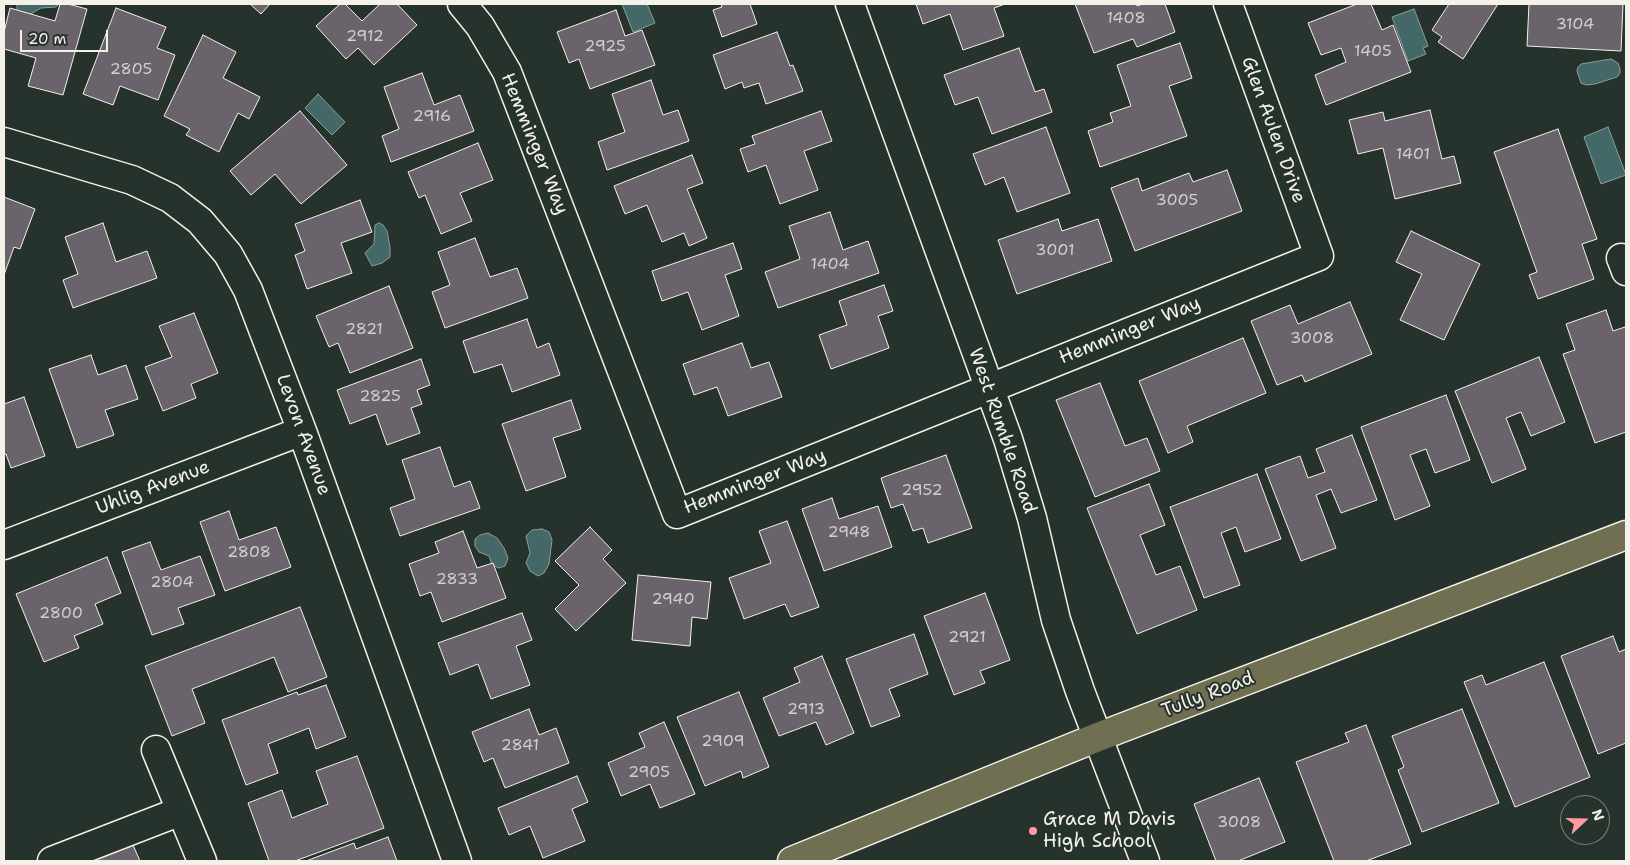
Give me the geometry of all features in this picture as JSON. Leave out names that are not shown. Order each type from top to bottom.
[{"type":"main road","name":"Tully Road","points":[[792,861],[1098,737],[1626,535]]},
{"type":"street","name":"Hemminger Way","points":[[462,4],[480,26],[507,72],[677,514],[1319,256]]},
{"type":"street","name":"West Rumble Road","points":[[850,4],[1008,439],[1032,518],[1056,620],[1080,691],[1145,861]]},
{"type":"street","name":"Glen Aulen Drive","points":[[1228,4],[1319,256]]},
{"type":"street","name":"Levon Avenue","points":[[4,142],[132,180],[170,198],[200,221],[228,254],[248,290],[302,431],[457,861]]},
{"type":"street","name":"Uhlig Avenue","points":[[4,545],[302,431]]},
{"type":"street","points":[[156,750],[202,861]]},
{"type":"street","points":[[52,861],[181,811]]},
{"type":"water","points":[[17,4],[59,4],[56,7],[41,8],[29,15],[17,12]]},
{"type":"water","points":[[622,4],[647,4],[655,23],[633,32]]},
{"type":"water","points":[[1414,9],[1428,46],[1423,48],[1426,54],[1408,61],[1392,17]]},
{"type":"water","points":[[1611,59],[1618,63],[1620,69],[1617,77],[1595,84],[1586,85],[1581,83],[1577,71],[1581,64]]},
{"type":"water","points":[[318,94],[345,122],[332,135],[305,108]]},
{"type":"water","points":[[1608,127],[1626,175],[1601,184],[1584,137]]},
{"type":"water","points":[[379,223],[387,231],[390,257],[382,263],[372,266],[365,253],[374,244],[375,225]]},
{"type":"water","points":[[542,529],[549,532],[552,540],[549,564],[544,573],[538,576],[530,571],[526,563],[530,553],[526,536],[532,530]]},
{"type":"water","points":[[488,533],[497,538],[504,548],[508,558],[505,566],[499,568],[492,565],[489,556],[479,552],[475,546],[475,539],[480,535]]},
{"type":"building","points":[[60,4],[87,9],[63,95],[28,86],[36,58],[4,49],[4,32],[10,8],[55,21]]},
{"type":"building","points":[[250,4],[270,4],[261,14]]},
{"type":"building","points":[[340,4],[345,4],[362,21],[380,4],[397,4],[417,25],[374,65],[358,48],[346,59],[316,26]]},
{"type":"building","points":[[721,4],[750,4],[757,24],[722,37],[713,10],[722,7]]},
{"type":"building","points":[[916,4],[1005,4],[994,8],[1004,36],[963,50],[950,14],[923,24]]},
{"type":"building","points":[[1075,4],[1136,4],[1137,6],[1143,4],[1165,4],[1175,32],[1137,47],[1133,39],[1094,53]]},
{"type":"building","points":[[1357,4],[1371,4],[1382,30],[1393,25],[1411,72],[1326,105],[1315,75],[1346,62],[1341,48],[1321,55],[1308,23]]},
{"type":"building","points":[[1449,4],[1498,4],[1463,59],[1438,42],[1442,37],[1432,30]]},
{"type":"building","points":[[1529,4],[1623,4],[1621,51],[1527,46]]},
{"type":"building","points":[[116,8],[166,27],[157,48],[175,55],[158,100],[120,86],[113,105],[83,94]]},
{"type":"building","points":[[616,10],[625,36],[642,30],[655,65],[590,89],[579,59],[569,63],[557,32]]},
{"type":"building","points":[[777,32],[790,66],[793,65],[803,91],[766,104],[759,83],[744,88],[742,82],[725,89],[713,55]]},
{"type":"building","points":[[203,35],[236,52],[223,78],[260,97],[249,119],[238,113],[219,152],[186,135],[190,129],[164,116]]},
{"type":"building","points":[[1180,43],[1192,78],[1169,86],[1187,136],[1100,167],[1088,131],[1113,122],[1110,113],[1131,106],[1117,65]]},
{"type":"building","points":[[1019,48],[1035,92],[1044,89],[1052,112],[992,134],[978,97],[955,105],[944,75]]},
{"type":"building","points":[[422,73],[434,105],[460,95],[474,131],[391,162],[382,136],[399,129],[384,87]]},
{"type":"building","points":[[651,80],[663,115],[678,110],[689,141],[607,170],[598,142],[625,132],[612,94]]},
{"type":"building","points":[[1430,110],[1442,159],[1454,156],[1461,183],[1395,199],[1383,148],[1358,154],[1349,120],[1383,112],[1385,121]]},
{"type":"building","points":[[300,111],[347,165],[301,204],[275,174],[251,195],[230,171]]},
{"type":"building","points":[[821,111],[832,141],[804,151],[818,190],[780,204],[766,165],[748,172],[740,149],[755,144],[752,136]]},
{"type":"building","points":[[1046,127],[1070,193],[1017,212],[1004,177],[985,185],[973,154]]},
{"type":"building","points":[[1558,129],[1597,239],[1582,244],[1594,279],[1538,299],[1529,275],[1537,272],[1494,152]]},
{"type":"building","points":[[478,143],[493,180],[460,193],[472,221],[441,234],[425,195],[419,198],[408,172]]},
{"type":"building","points":[[692,155],[703,183],[687,189],[707,238],[689,246],[684,233],[662,242],[647,205],[625,214],[614,186]]},
{"type":"building","points":[[1227,170],[1242,211],[1135,251],[1111,188],[1138,178],[1142,191],[1189,173],[1193,182]]},
{"type":"building","points":[[4,197],[35,209],[20,249],[14,247],[4,275]]},
{"type":"building","points":[[360,200],[372,232],[341,243],[352,273],[307,289],[295,255],[305,251],[295,224]]},
{"type":"building","points":[[830,212],[843,250],[868,241],[879,273],[778,308],[765,272],[800,259],[789,226]]},
{"type":"building","points":[[1058,219],[1062,231],[1098,219],[1112,261],[1017,294],[998,240]]},
{"type":"building","points":[[103,223],[116,262],[147,251],[157,278],[73,308],[63,280],[78,274],[65,237]]},
{"type":"building","points":[[1411,231],[1480,264],[1444,340],[1400,320],[1422,274],[1396,262]]},
{"type":"building","points":[[475,238],[490,277],[517,268],[528,298],[445,328],[432,292],[450,285],[438,252]]},
{"type":"building","points":[[733,243],[742,269],[725,275],[739,316],[702,330],[688,292],[662,301],[652,271]]},
{"type":"building","points":[[884,285],[893,311],[878,316],[889,348],[831,369],[819,335],[847,325],[839,301]]},
{"type":"building","points":[[389,286],[413,348],[350,373],[338,343],[329,347],[316,316]]},
{"type":"building","points":[[1350,302],[1372,354],[1305,382],[1302,375],[1277,385],[1251,321],[1290,305],[1298,324]]},
{"type":"building","points":[[1606,310],[1613,331],[1625,327],[1626,331],[1626,432],[1595,443],[1563,354],[1575,350],[1566,324]]},
{"type":"building","points":[[194,313],[218,373],[191,384],[196,398],[163,411],[145,367],[172,357],[159,326]]},
{"type":"building","points":[[527,319],[537,348],[549,343],[560,375],[512,392],[502,364],[474,373],[463,341]]},
{"type":"building","points":[[1243,338],[1266,393],[1187,426],[1193,442],[1168,453],[1139,381]]},
{"type":"building","points":[[742,343],[751,368],[769,362],[782,397],[728,416],[717,387],[694,395],[683,364]]},
{"type":"building","points":[[91,355],[98,375],[126,365],[138,399],[105,410],[114,435],[77,448],[49,369]]},
{"type":"building","points":[[1539,357],[1565,422],[1531,436],[1521,412],[1506,418],[1526,469],[1492,483],[1455,391]]},
{"type":"building","points":[[421,359],[430,385],[417,390],[422,404],[411,408],[420,433],[387,445],[376,414],[350,424],[337,390]]},
{"type":"building","points":[[1100,383],[1125,446],[1147,438],[1160,471],[1095,497],[1056,400]]},
{"type":"building","points":[[1446,395],[1470,460],[1435,473],[1426,449],[1410,455],[1430,506],[1395,520],[1361,427]]},
{"type":"building","points":[[24,397],[45,456],[11,468],[6,454],[4,455],[4,404]]},
{"type":"building","points":[[571,400],[581,429],[553,438],[566,477],[526,491],[502,424]]},
{"type":"building","points":[[1352,435],[1377,500],[1341,513],[1331,489],[1316,495],[1336,548],[1301,561],[1265,469],[1300,456],[1308,478],[1325,472],[1316,449]]},
{"type":"building","points":[[440,447],[454,487],[470,481],[480,508],[400,536],[390,508],[415,499],[402,460]]},
{"type":"building","points":[[946,455],[972,528],[928,543],[923,528],[913,531],[903,504],[891,508],[881,478]]},
{"type":"building","points":[[1257,474],[1281,539],[1245,552],[1236,527],[1221,533],[1240,585],[1204,598],[1170,507]]},
{"type":"building","points":[[1149,484],[1165,525],[1140,535],[1156,575],[1180,566],[1197,610],[1137,634],[1087,508]]},
{"type":"building","points":[[832,498],[839,519],[878,506],[892,547],[824,571],[802,509]]},
{"type":"building","points":[[229,511],[239,540],[276,527],[291,567],[225,591],[200,522]]},
{"type":"building","points":[[787,521],[819,607],[791,617],[785,604],[744,619],[729,578],[771,563],[759,531]]},
{"type":"building","points":[[590,527],[612,550],[603,559],[626,583],[576,631],[555,609],[579,585],[555,561]]},
{"type":"building","points":[[463,531],[477,568],[493,563],[506,598],[442,622],[431,592],[420,596],[409,564],[439,553],[435,542]]},
{"type":"building","points":[[150,542],[161,570],[200,556],[215,595],[178,608],[184,624],[152,635],[122,552]]},
{"type":"building","points":[[107,557],[121,593],[95,604],[103,624],[74,636],[79,648],[44,662],[16,594]]},
{"type":"building","points":[[638,575],[711,582],[707,619],[692,617],[690,646],[632,640]]},
{"type":"building","points":[[985,593],[1010,660],[980,671],[985,683],[954,695],[924,616]]},
{"type":"building","points":[[300,607],[327,677],[288,692],[274,657],[192,689],[205,723],[172,736],[145,666]]},
{"type":"building","points":[[522,613],[532,640],[516,646],[530,685],[491,699],[478,664],[450,675],[438,643]]},
{"type":"building","points":[[914,634],[928,674],[889,689],[900,716],[871,727],[846,659]]},
{"type":"building","points":[[1613,636],[1619,652],[1626,649],[1626,743],[1598,754],[1561,656]]},
{"type":"building","points":[[822,656],[854,733],[826,745],[816,722],[779,736],[763,698],[800,682],[794,668]]},
{"type":"building","points":[[1544,662],[1590,777],[1515,807],[1464,682],[1482,675],[1486,685]]},
{"type":"building","points":[[326,685],[346,737],[316,749],[309,728],[268,744],[278,773],[246,785],[222,720],[297,692],[298,695]]},
{"type":"building","points":[[739,692],[769,767],[743,778],[741,771],[705,786],[677,717]]},
{"type":"building","points":[[529,709],[539,735],[556,728],[569,763],[505,788],[493,758],[484,762],[472,732]]},
{"type":"building","points":[[1462,709],[1499,803],[1422,832],[1398,770],[1404,767],[1392,736]]},
{"type":"building","points":[[664,722],[695,794],[660,808],[650,784],[621,796],[608,763],[645,747],[639,733]]},
{"type":"building","points":[[1366,725],[1411,844],[1366,861],[1334,861],[1296,762],[1349,742],[1345,733]]},
{"type":"building","points":[[357,756],[384,828],[295,861],[269,861],[248,803],[282,790],[292,818],[328,804],[316,771]]},
{"type":"building","points":[[577,776],[588,802],[572,809],[585,841],[543,858],[530,826],[509,835],[498,808]]},
{"type":"building","points":[[1259,778],[1285,842],[1238,861],[1216,861],[1194,804]]},
{"type":"building","points":[[388,837],[397,861],[306,861],[354,843],[356,849]]},
{"type":"building","points":[[133,845],[140,861],[92,861]]},
{"type":"place","name":"Grace M Davis High School","points":[[1033,831]]}]
